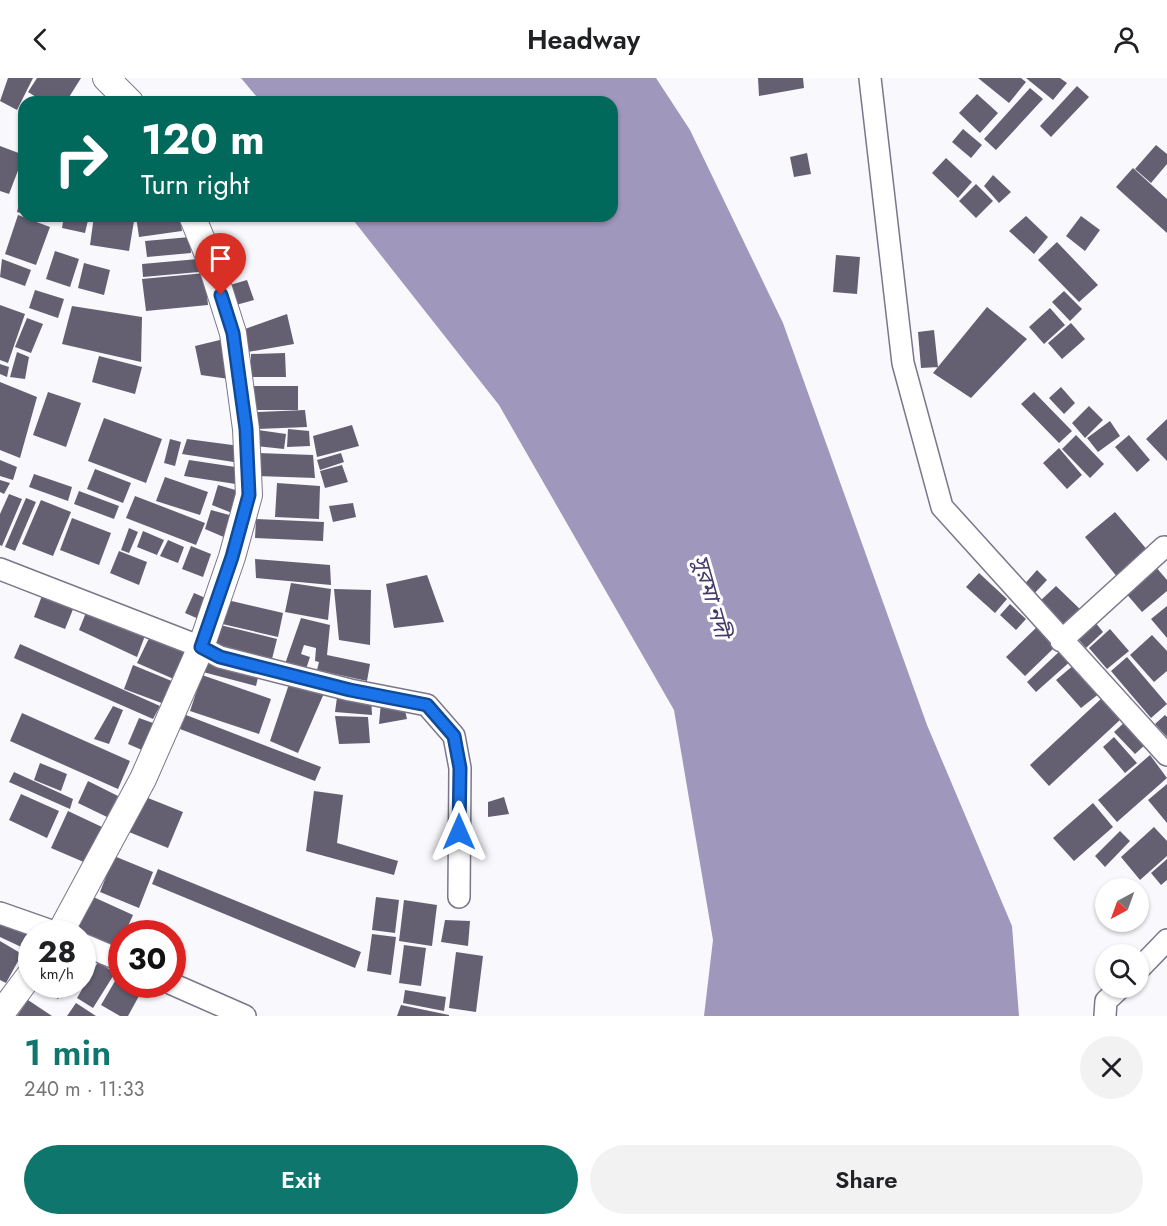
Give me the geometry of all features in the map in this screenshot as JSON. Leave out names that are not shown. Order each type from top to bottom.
[{"type":"street","points":[[106,78],[124,96]]},
{"type":"street","points":[[870,78],[903,363],[942,507],[1061,641],[1167,754]]},
{"type":"street","points":[[66,920],[143,779],[201,647],[232,557],[249,495],[246,429],[233,333],[194,222]]},
{"type":"street","points":[[1061,641],[1164,547]]},
{"type":"street","points":[[0,569],[201,647],[220,657],[350,690],[427,705],[454,736],[460,768],[459,897]]},
{"type":"street","points":[[0,913],[21,920]]},
{"type":"street","points":[[1149,959],[1167,940]]},
{"type":"street","points":[[186,990],[245,1016]]},
{"type":"street","points":[[0,1016],[18,991]]},
{"type":"street","points":[[1105,1016],[1106,1001],[1109,998]]},
{"type":"water","name":"সুরমা নদী","points":[[241,78],[656,78],[690,130],[783,323],[927,725],[1012,926],[1019,1016],[704,1016],[713,940],[674,710],[499,405],[355,222],[618,222],[618,96],[256,96]]},
{"type":"building","points":[[8,78],[33,78],[24,96],[18,96],[17,110],[0,101]]},
{"type":"building","points":[[37,78],[81,78],[70,96],[34,96],[28,92]]},
{"type":"building","points":[[758,78],[803,78],[804,88],[759,96]]},
{"type":"building","points":[[978,78],[1021,78],[1026,82],[1009,103]]},
{"type":"building","points":[[1026,78],[1060,78],[1067,83],[1053,100]]},
{"type":"building","points":[[1077,86],[1089,97],[1051,137],[1040,126]]},
{"type":"building","points":[[1030,88],[1043,99],[996,150],[984,139]]},
{"type":"building","points":[[977,94],[998,113],[980,133],[959,113]]},
{"type":"building","points":[[963,129],[982,145],[971,158],[952,142]]},
{"type":"building","points":[[1156,145],[1167,154],[1167,164],[1151,183],[1135,169]]},
{"type":"building","points":[[0,146],[18,153],[18,171],[9,194],[0,191]]},
{"type":"building","points":[[807,153],[811,174],[794,177],[790,157]]},
{"type":"building","points":[[946,158],[972,182],[958,198],[932,173]]},
{"type":"building","points":[[1133,168],[1167,199],[1167,233],[1116,187]]},
{"type":"building","points":[[993,175],[1011,192],[999,203],[984,186]]},
{"type":"building","points":[[976,184],[993,201],[976,218],[959,201]]},
{"type":"building","points":[[18,215],[18,222],[37,222],[50,227],[36,265],[5,254]]},
{"type":"building","points":[[1026,216],[1048,237],[1034,254],[1009,231]]},
{"type":"building","points":[[1081,216],[1100,230],[1085,251],[1066,236]]},
{"type":"building","points":[[63,222],[88,222],[85,233],[62,228]]},
{"type":"building","points":[[93,222],[134,222],[129,251],[90,245]]},
{"type":"building","points":[[137,222],[181,222],[182,231],[139,237]]},
{"type":"building","points":[[190,237],[191,253],[147,257],[145,241]]},
{"type":"building","points":[[1057,242],[1098,285],[1079,302],[1038,260]]},
{"type":"building","points":[[238,249],[243,266],[224,272],[218,256]]},
{"type":"building","points":[[55,251],[79,259],[70,287],[46,279]]},
{"type":"building","points":[[836,255],[860,257],[857,294],[833,292]]},
{"type":"building","points":[[2,259],[31,270],[25,286],[0,277]]},
{"type":"building","points":[[198,259],[199,272],[143,277],[142,264]]},
{"type":"building","points":[[84,263],[110,270],[104,295],[78,288]]},
{"type":"building","points":[[205,273],[208,305],[146,311],[142,279]]},
{"type":"building","points":[[247,280],[254,300],[236,305],[230,285]]},
{"type":"building","points":[[35,290],[64,299],[58,318],[29,308]]},
{"type":"building","points":[[1064,291],[1082,309],[1070,321],[1052,302]]},
{"type":"building","points":[[0,305],[25,314],[8,363],[0,360]]},
{"type":"building","points":[[72,306],[142,317],[141,362],[62,344]]},
{"type":"building","points":[[987,307],[1027,339],[971,398],[933,373]]},
{"type":"building","points":[[1050,308],[1065,325],[1044,344],[1029,327]]},
{"type":"building","points":[[287,314],[294,344],[248,352],[245,329]]},
{"type":"building","points":[[27,318],[43,324],[31,353],[15,347]]},
{"type":"building","points":[[1071,323],[1085,339],[1062,359],[1048,343]]},
{"type":"building","points":[[934,330],[938,367],[921,368],[918,332]]},
{"type":"building","points":[[224,339],[229,379],[201,375],[195,346]]},
{"type":"building","points":[[17,352],[29,357],[25,379],[10,377]]},
{"type":"building","points":[[285,353],[286,377],[251,377],[251,354]]},
{"type":"building","points":[[99,356],[142,367],[135,394],[92,382]]},
{"type":"building","points":[[0,364],[9,367],[7,377],[0,374]]},
{"type":"building","points":[[0,382],[37,397],[20,458],[0,450]]},
{"type":"building","points":[[252,386],[298,386],[298,410],[252,410]]},
{"type":"building","points":[[1061,387],[1075,403],[1064,414],[1049,398]]},
{"type":"building","points":[[48,392],[81,403],[66,447],[33,435]]},
{"type":"building","points":[[1034,392],[1072,431],[1059,443],[1021,404]]},
{"type":"building","points":[[1089,406],[1103,420],[1085,438],[1072,423]]},
{"type":"building","points":[[305,410],[307,427],[257,429],[258,412]]},
{"type":"building","points":[[104,418],[162,439],[146,483],[88,461]]},
{"type":"building","points":[[1167,419],[1167,461],[1146,439]]},
{"type":"building","points":[[1110,421],[1120,436],[1098,452],[1087,438]]},
{"type":"building","points":[[352,425],[359,446],[317,457],[313,436]]},
{"type":"building","points":[[288,429],[309,431],[310,446],[287,447]]},
{"type":"building","points":[[258,430],[286,434],[284,449],[256,446]]},
{"type":"building","points":[[1076,435],[1104,464],[1090,478],[1062,449]]},
{"type":"building","points":[[1129,435],[1150,460],[1137,472],[1115,447]]},
{"type":"building","points":[[170,439],[181,442],[175,466],[164,463]]},
{"type":"building","points":[[187,439],[240,446],[240,463],[182,454]]},
{"type":"building","points":[[1059,448],[1082,475],[1067,489],[1043,463]]},
{"type":"building","points":[[258,453],[313,455],[315,478],[257,476]]},
{"type":"building","points":[[341,453],[344,462],[320,470],[317,460]]},
{"type":"building","points":[[0,460],[17,467],[13,480],[0,476]]},
{"type":"building","points":[[189,460],[242,468],[242,485],[184,476]]},
{"type":"building","points":[[342,465],[348,482],[325,488],[320,471]]},
{"type":"building","points":[[95,469],[131,483],[123,503],[87,489]]},
{"type":"building","points":[[34,474],[72,487],[68,501],[29,487]]},
{"type":"building","points":[[165,477],[208,492],[200,515],[156,501]]},
{"type":"building","points":[[0,480],[10,483],[4,494],[0,492]]},
{"type":"building","points":[[277,483],[320,486],[319,519],[275,517]]},
{"type":"building","points":[[218,485],[239,491],[232,513],[212,505]]},
{"type":"building","points":[[79,491],[119,506],[114,519],[74,504]]},
{"type":"building","points":[[9,494],[22,499],[2,546],[0,545],[0,514]]},
{"type":"building","points":[[135,496],[205,523],[196,545],[126,518]]},
{"type":"building","points":[[26,498],[36,502],[15,551],[5,547]]},
{"type":"building","points":[[41,500],[71,512],[53,556],[22,544]]},
{"type":"building","points":[[353,503],[356,517],[333,522],[329,506]]},
{"type":"building","points":[[211,510],[233,516],[226,538],[205,529]]},
{"type":"building","points":[[1115,512],[1149,552],[1118,578],[1085,537]]},
{"type":"building","points":[[72,518],[111,533],[99,565],[60,550]]},
{"type":"building","points":[[256,519],[324,522],[323,541],[255,538]]},
{"type":"building","points":[[129,528],[138,532],[129,553],[121,550]]},
{"type":"building","points":[[143,531],[164,540],[157,555],[137,547]]},
{"type":"building","points":[[168,540],[184,547],[178,563],[160,556]]},
{"type":"building","points":[[191,546],[211,554],[203,577],[182,569]]},
{"type":"building","points":[[119,551],[147,562],[139,585],[110,573]]},
{"type":"building","points":[[255,559],[330,565],[331,585],[256,578]]},
{"type":"building","points":[[1155,566],[1167,580],[1167,591],[1142,612],[1124,591]]},
{"type":"building","points":[[1037,570],[1047,580],[1031,597],[1021,588]]},
{"type":"building","points":[[979,573],[1007,599],[995,613],[966,587]]},
{"type":"building","points":[[427,575],[444,622],[394,628],[386,584]]},
{"type":"building","points":[[291,583],[331,589],[328,620],[285,612]]},
{"type":"building","points":[[46,585],[78,597],[65,629],[34,617]]},
{"type":"building","points":[[1056,586],[1082,611],[1066,627],[1040,601]]},
{"type":"building","points":[[334,589],[371,590],[370,645],[339,640]]},
{"type":"building","points":[[194,593],[210,600],[201,620],[185,613]]},
{"type":"building","points":[[223,599],[283,613],[278,637],[218,623]]},
{"type":"building","points":[[91,600],[149,625],[137,657],[79,630]]},
{"type":"building","points":[[1010,604],[1026,619],[1016,630],[1000,615]]},
{"type":"building","points":[[1167,606],[1167,638],[1151,619]]},
{"type":"building","points":[[1091,617],[1103,632],[1086,648],[1073,633]]},
{"type":"building","points":[[301,618],[330,625],[327,655],[370,664],[367,681],[317,670],[319,662],[315,661],[316,648],[304,645],[301,654],[310,657],[305,672],[285,664]]},
{"type":"building","points":[[216,624],[277,639],[272,659],[211,644]]},
{"type":"building","points":[[1037,627],[1056,646],[1025,676],[1006,657]]},
{"type":"building","points":[[1110,629],[1129,651],[1107,669],[1089,648]]},
{"type":"building","points":[[153,630],[190,644],[176,680],[137,663]]},
{"type":"building","points":[[1152,635],[1167,651],[1167,671],[1154,682],[1130,655]]},
{"type":"building","points":[[20,644],[160,706],[153,719],[14,658]]},
{"type":"building","points":[[1062,649],[1072,660],[1036,692],[1027,682]]},
{"type":"building","points":[[208,655],[260,669],[256,686],[203,672]]},
{"type":"building","points":[[1127,657],[1167,704],[1151,718],[1111,671]]},
{"type":"building","points":[[1075,664],[1100,693],[1081,708],[1056,680]]},
{"type":"building","points":[[133,665],[174,682],[167,705],[124,689]]},
{"type":"building","points":[[202,675],[271,699],[259,734],[190,711]]},
{"type":"building","points":[[289,684],[325,691],[298,753],[270,741]]},
{"type":"building","points":[[338,690],[371,697],[372,715],[335,712]]},
{"type":"building","points":[[1102,698],[1121,719],[1049,786],[1030,765]]},
{"type":"building","points":[[381,702],[403,702],[407,719],[379,724]]},
{"type":"building","points":[[113,706],[123,710],[109,744],[94,739]]},
{"type":"building","points":[[22,713],[130,761],[118,789],[10,741]]},
{"type":"building","points":[[186,715],[321,767],[315,781],[180,729]]},
{"type":"building","points":[[1165,715],[1167,717],[1167,737],[1155,724]]},
{"type":"building","points":[[335,716],[368,717],[370,743],[339,744]]},
{"type":"building","points":[[139,718],[153,723],[142,750],[128,744]]},
{"type":"building","points":[[1126,721],[1147,743],[1135,754],[1114,732]]},
{"type":"building","points":[[1114,737],[1137,763],[1125,773],[1103,747]]},
{"type":"building","points":[[1150,755],[1167,778],[1117,822],[1098,800]]},
{"type":"building","points":[[40,763],[67,774],[61,791],[34,780]]},
{"type":"building","points":[[14,772],[73,799],[70,809],[9,782]]},
{"type":"building","points":[[88,781],[118,796],[107,817],[78,803]]},
{"type":"building","points":[[1167,784],[1167,823],[1148,800]]},
{"type":"building","points":[[314,791],[343,795],[337,843],[398,861],[394,875],[306,851]]},
{"type":"building","points":[[21,794],[59,811],[47,838],[9,820]]},
{"type":"building","points":[[143,796],[183,812],[168,848],[129,832]]},
{"type":"building","points":[[504,797],[509,814],[488,817],[488,802]]},
{"type":"building","points":[[1093,803],[1113,827],[1074,861],[1053,838]]},
{"type":"building","points":[[68,811],[102,827],[86,863],[51,848]]},
{"type":"building","points":[[1154,827],[1167,841],[1167,856],[1142,878],[1138,878],[1121,857]]},
{"type":"building","points":[[1120,831],[1130,841],[1105,867],[1095,856]]},
{"type":"building","points":[[114,856],[153,872],[139,908],[100,892]]},
{"type":"building","points":[[1167,859],[1167,880],[1161,885],[1151,873]]},
{"type":"building","points":[[158,869],[361,952],[355,968],[152,884]]},
{"type":"building","points":[[89,895],[133,915],[131,920],[108,920],[108,944],[96,939],[96,920],[78,920]]},
{"type":"building","points":[[376,897],[399,900],[395,933],[372,930]]},
{"type":"building","points":[[404,900],[437,905],[432,946],[399,941]]},
{"type":"building","points":[[0,913],[18,924],[18,945],[0,937]]},
{"type":"building","points":[[445,920],[470,921],[468,946],[441,942]]},
{"type":"building","points":[[372,934],[396,937],[391,975],[367,971]]},
{"type":"building","points":[[0,941],[18,952],[18,961],[6,983],[0,980]]},
{"type":"building","points":[[404,945],[426,948],[421,986],[399,983]]},
{"type":"building","points":[[456,952],[483,956],[476,1012],[449,1008]]},
{"type":"building","points":[[98,962],[108,968],[108,984],[93,1008],[77,998],[96,998],[96,965]]},
{"type":"building","points":[[405,990],[446,997],[444,1011],[403,1003]]},
{"type":"building","points":[[108,993],[108,998],[138,998],[128,1016],[120,1016],[101,1005]]},
{"type":"building","points":[[28,1000],[52,1016],[17,1016]]},
{"type":"building","points":[[76,1003],[96,1016],[67,1016]]},
{"type":"building","points":[[401,1005],[449,1015],[449,1016],[397,1016]]},
{"type":"route","points":[[221,295],[233,333],[246,429],[249,495],[232,557],[201,647],[220,657],[350,690],[427,705],[454,736],[460,768],[459,832]]}]
